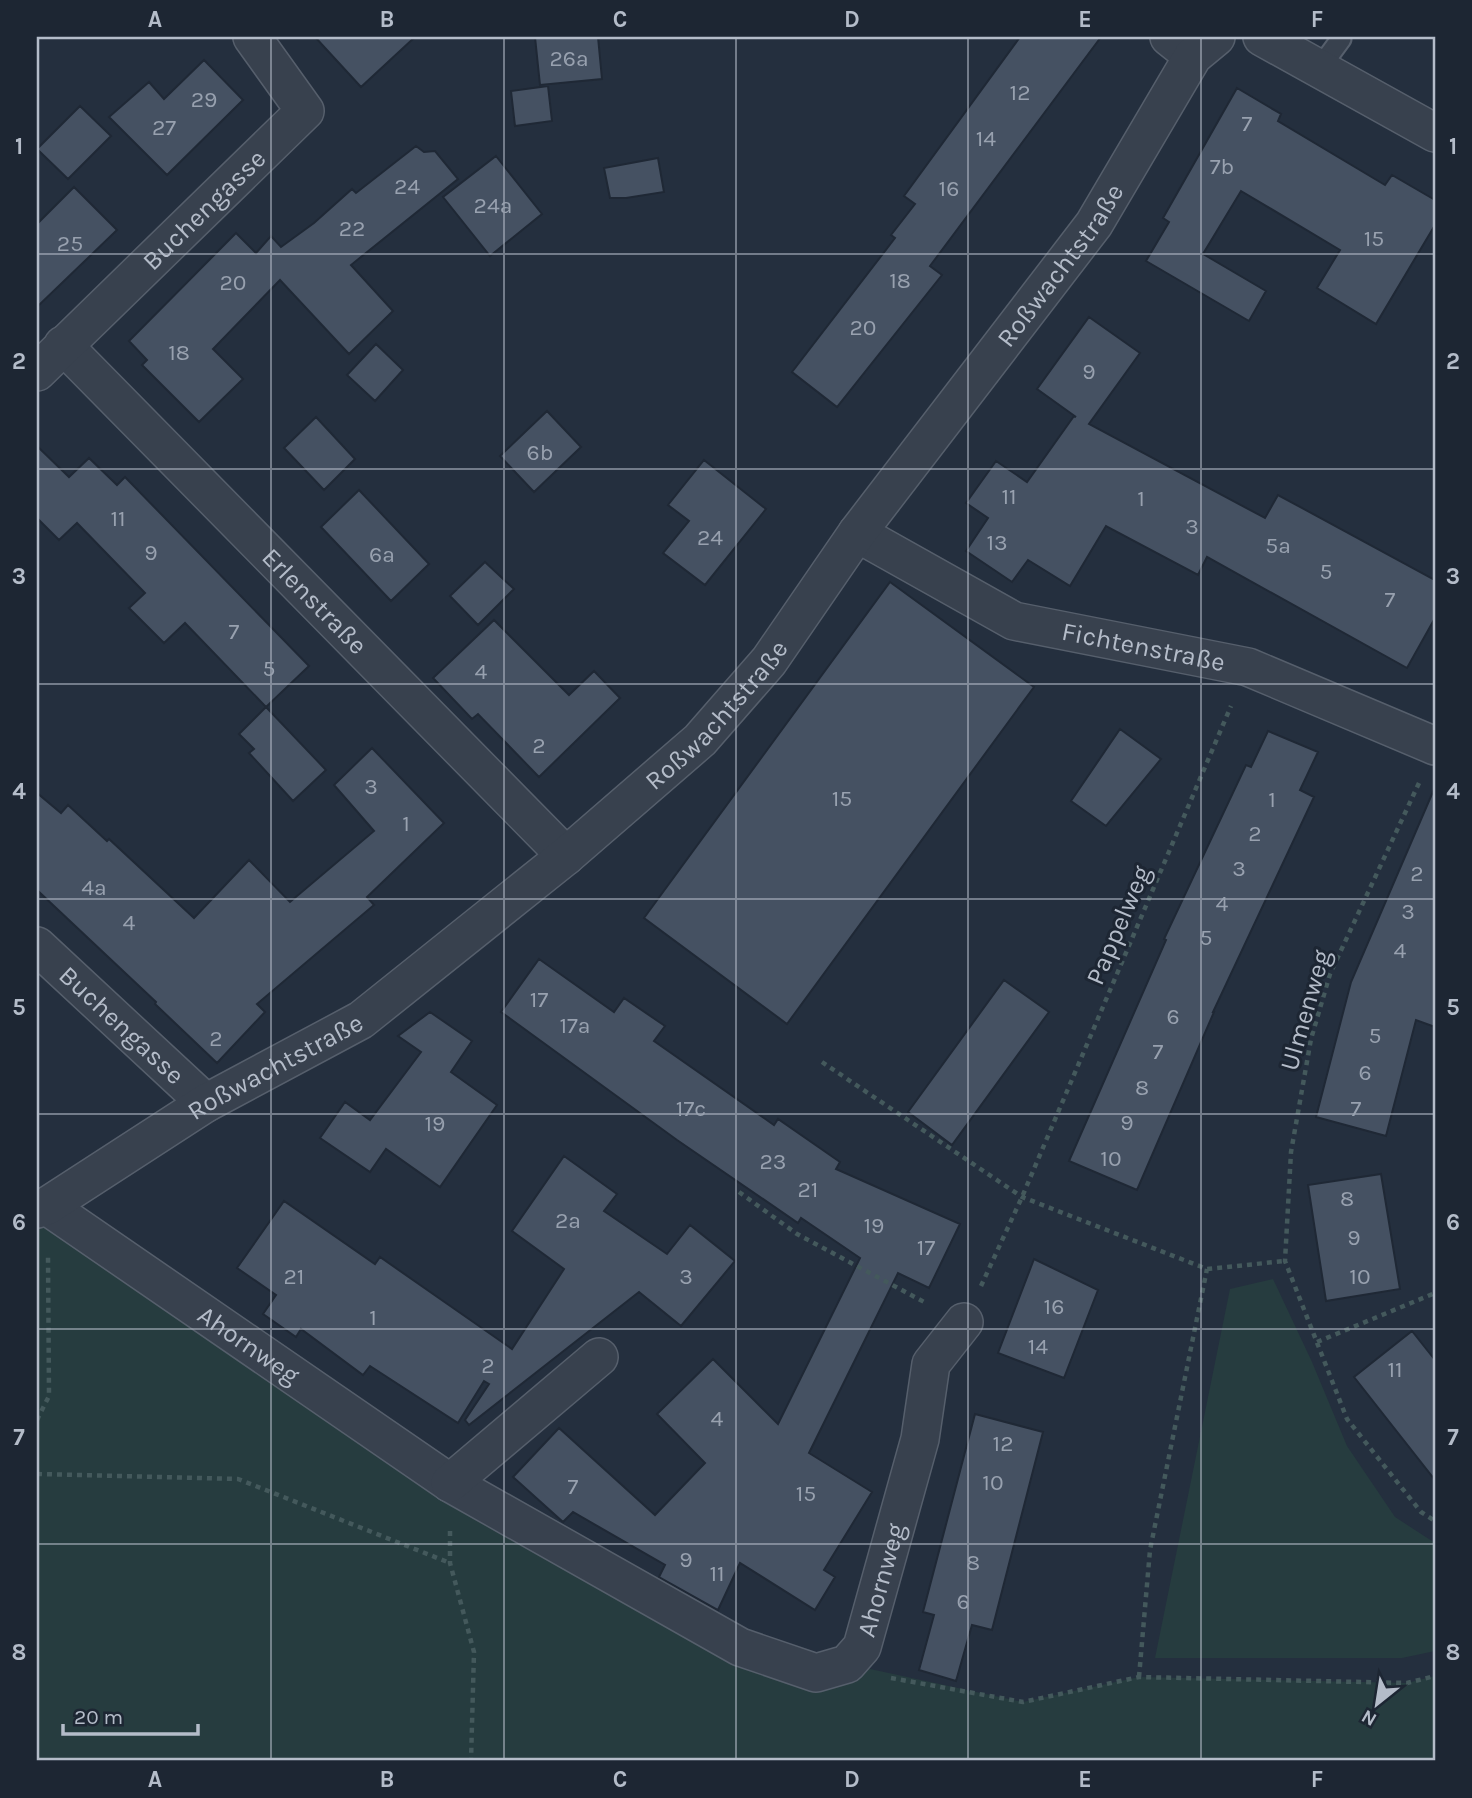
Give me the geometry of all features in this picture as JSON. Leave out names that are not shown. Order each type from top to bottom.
[{"type":"street","name":"Buchengasse","points":[[37,372],[305,111],[253,37]]},
{"type":"street","points":[[1262,37],[1435,133]]},
{"type":"street","name":"Roßwachtstraße","points":[[42,1208],[206,1103],[361,1020],[566,856],[700,740],[769,661],[857,533],[1094,224],[1192,43]]},
{"type":"street","name":"Erlenstraße","points":[[63,345],[566,856]]},
{"type":"street","name":"Fichtenstraße","points":[[857,533],[1014,621],[1248,667],[1430,759]]},
{"type":"street","name":"Buchengasse","points":[[37,946],[206,1103]]},
{"type":"street","name":"Ahornweg","points":[[42,1208],[450,1483],[740,1647],[816,1673],[847,1664],[862,1647],[920,1439],[931,1364],[964,1322]]},
{"type":"street","points":[[450,1483],[599,1357]]},
{"type":"lane","points":[[1319,69],[1341,39]]},
{"type":"path","name":"Pappelweg","points":[[1022,1197],[1248,667]]},
{"type":"path","name":"Ulmenweg","points":[[1430,759],[1330,974],[1311,1039],[1291,1152],[1285,1261],[1347,1419],[1421,1512],[1435,1521]]},
{"type":"path","points":[[822,1062],[1022,1197],[1207,1269],[1285,1261]]},
{"type":"path","points":[[739,1192],[797,1234],[964,1322],[1022,1197]]},
{"type":"path","points":[[37,1420],[49,1396],[42,1208]]},
{"type":"path","points":[[1139,1677],[1150,1549],[1207,1269]]},
{"type":"path","points":[[1317,1342],[1435,1293]]},
{"type":"path","points":[[37,1474],[238,1479],[450,1563]]},
{"type":"path","points":[[450,1483],[450,1563],[474,1652],[471,1761]]},
{"type":"path","points":[[847,1664],[879,1676],[1023,1702],[1139,1677],[1407,1683],[1435,1676]]},
{"type":"green space","points":[[37,1209],[740,1647],[847,1664],[1023,1702],[1139,1677],[1407,1683],[1435,1676],[1435,1761],[37,1761]]},
{"type":"green space","points":[[1273,1279],[1347,1446],[1395,1517],[1435,1543],[1435,1651],[1402,1658],[1155,1658],[1230,1289]]},
{"type":"building","points":[[315,37],[415,37],[361,87]]},
{"type":"building","points":[[535,37],[598,37],[602,79],[540,85]]},
{"type":"building","points":[[1020,37],[1101,37],[930,266],[942,275],[837,407],[792,372],[895,238],[891,235],[915,204],[904,196]]},
{"type":"building","points":[[204,60],[243,100],[167,175],[109,117],[149,82],[164,99]]},
{"type":"building","points":[[548,86],[552,121],[515,126],[511,91]]},
{"type":"building","points":[[1237,88],[1281,114],[1278,121],[1385,185],[1392,175],[1435,200],[1435,225],[1376,324],[1317,288],[1340,250],[1241,191],[1203,254],[1266,291],[1249,321],[1146,261],[1169,222],[1163,218]]},
{"type":"building","points":[[80,106],[111,136],[68,179],[37,149]]},
{"type":"building","points":[[416,146],[424,152],[435,151],[458,179],[351,265],[393,311],[349,354],[280,280],[213,349],[243,379],[199,422],[142,365],[147,360],[129,341],[236,233],[256,253],[271,236],[281,247],[314,223],[352,189],[356,193]]},
{"type":"building","points":[[496,156],[542,214],[490,256],[443,197]]},
{"type":"building","points":[[658,158],[664,192],[610,198],[604,168]]},
{"type":"building","points":[[74,187],[117,230],[37,307],[37,224]]},
{"type":"building","points":[[1089,317],[1140,353],[1089,424],[1265,518],[1278,495],[1435,580],[1435,618],[1407,668],[1207,557],[1198,575],[1106,526],[1070,586],[1028,560],[1012,582],[966,551],[988,518],[966,503],[996,461],[1027,482],[1074,416],[1076,417],[1037,389]]},
{"type":"building","points":[[376,344],[403,370],[375,401],[347,375]]},
{"type":"building","points":[[547,411],[581,447],[534,492],[500,456]]},
{"type":"building","points":[[316,417],[355,459],[324,490],[284,448]]},
{"type":"building","points":[[37,446],[69,477],[89,458],[117,485],[125,477],[309,666],[266,707],[185,623],[164,643],[129,608],[145,593],[77,523],[59,540],[37,518]]},
{"type":"building","points":[[704,460],[766,509],[705,585],[663,553],[689,521],[668,505]]},
{"type":"building","points":[[359,490],[429,564],[391,601],[321,527]]},
{"type":"building","points":[[485,562],[514,589],[478,625],[450,596]]},
{"type":"building","points":[[890,582],[1034,687],[787,1024],[644,918]]},
{"type":"building","points":[[494,620],[569,695],[594,671],[620,698],[539,777],[478,714],[472,719],[433,678]]},
{"type":"building","points":[[266,707],[326,770],[293,801],[249,753],[254,749],[239,734]]},
{"type":"building","points":[[1120,729],[1161,759],[1106,826],[1071,801]]},
{"type":"building","points":[[1268,731],[1318,752],[1300,790],[1314,797],[1213,1012],[1137,1190],[1069,1161],[1166,940],[1164,939],[1246,765],[1251,767]]},
{"type":"building","points":[[372,748],[444,823],[367,897],[374,905],[257,1004],[265,1012],[217,1063],[37,890],[37,793],[61,813],[68,805],[194,918],[249,860],[290,902],[374,831],[334,785]]},
{"type":"building","points":[[1435,787],[1435,1027],[1416,1020],[1386,1136],[1316,1117],[1351,982]]},
{"type":"building","points":[[539,959],[614,1012],[624,998],[665,1026],[654,1041],[774,1125],[778,1119],[840,1162],[836,1169],[960,1224],[929,1288],[898,1273],[809,1453],[872,1492],[824,1570],[835,1577],[815,1610],[740,1563],[718,1610],[659,1577],[665,1565],[573,1512],[563,1522],[513,1477],[559,1428],[655,1515],[705,1463],[657,1414],[713,1359],[778,1424],[860,1258],[801,1218],[798,1223],[677,1140],[501,1012]]},
{"type":"building","points":[[1004,980],[1049,1012],[952,1145],[908,1112]]},
{"type":"building","points":[[430,1012],[472,1041],[451,1072],[497,1105],[440,1187],[386,1149],[370,1172],[320,1138],[345,1102],[370,1120],[421,1052],[398,1036]]},
{"type":"building","points":[[564,1156],[617,1194],[604,1211],[667,1254],[690,1225],[735,1261],[681,1326],[639,1292],[469,1425],[465,1420],[489,1384],[484,1381],[458,1423],[370,1366],[363,1375],[301,1329],[296,1337],[263,1314],[276,1295],[237,1268],[284,1201],[375,1264],[380,1257],[512,1349],[564,1269],[512,1231]]},
{"type":"building","points":[[1381,1174],[1400,1289],[1326,1301],[1308,1185]]},
{"type":"building","points":[[1034,1259],[1098,1290],[1064,1378],[998,1353]]},
{"type":"building","points":[[1412,1331],[1435,1360],[1435,1480],[1354,1377]]},
{"type":"building","points":[[975,1414],[1043,1432],[992,1630],[972,1625],[956,1681],[919,1670],[934,1615],[923,1612]]}]
